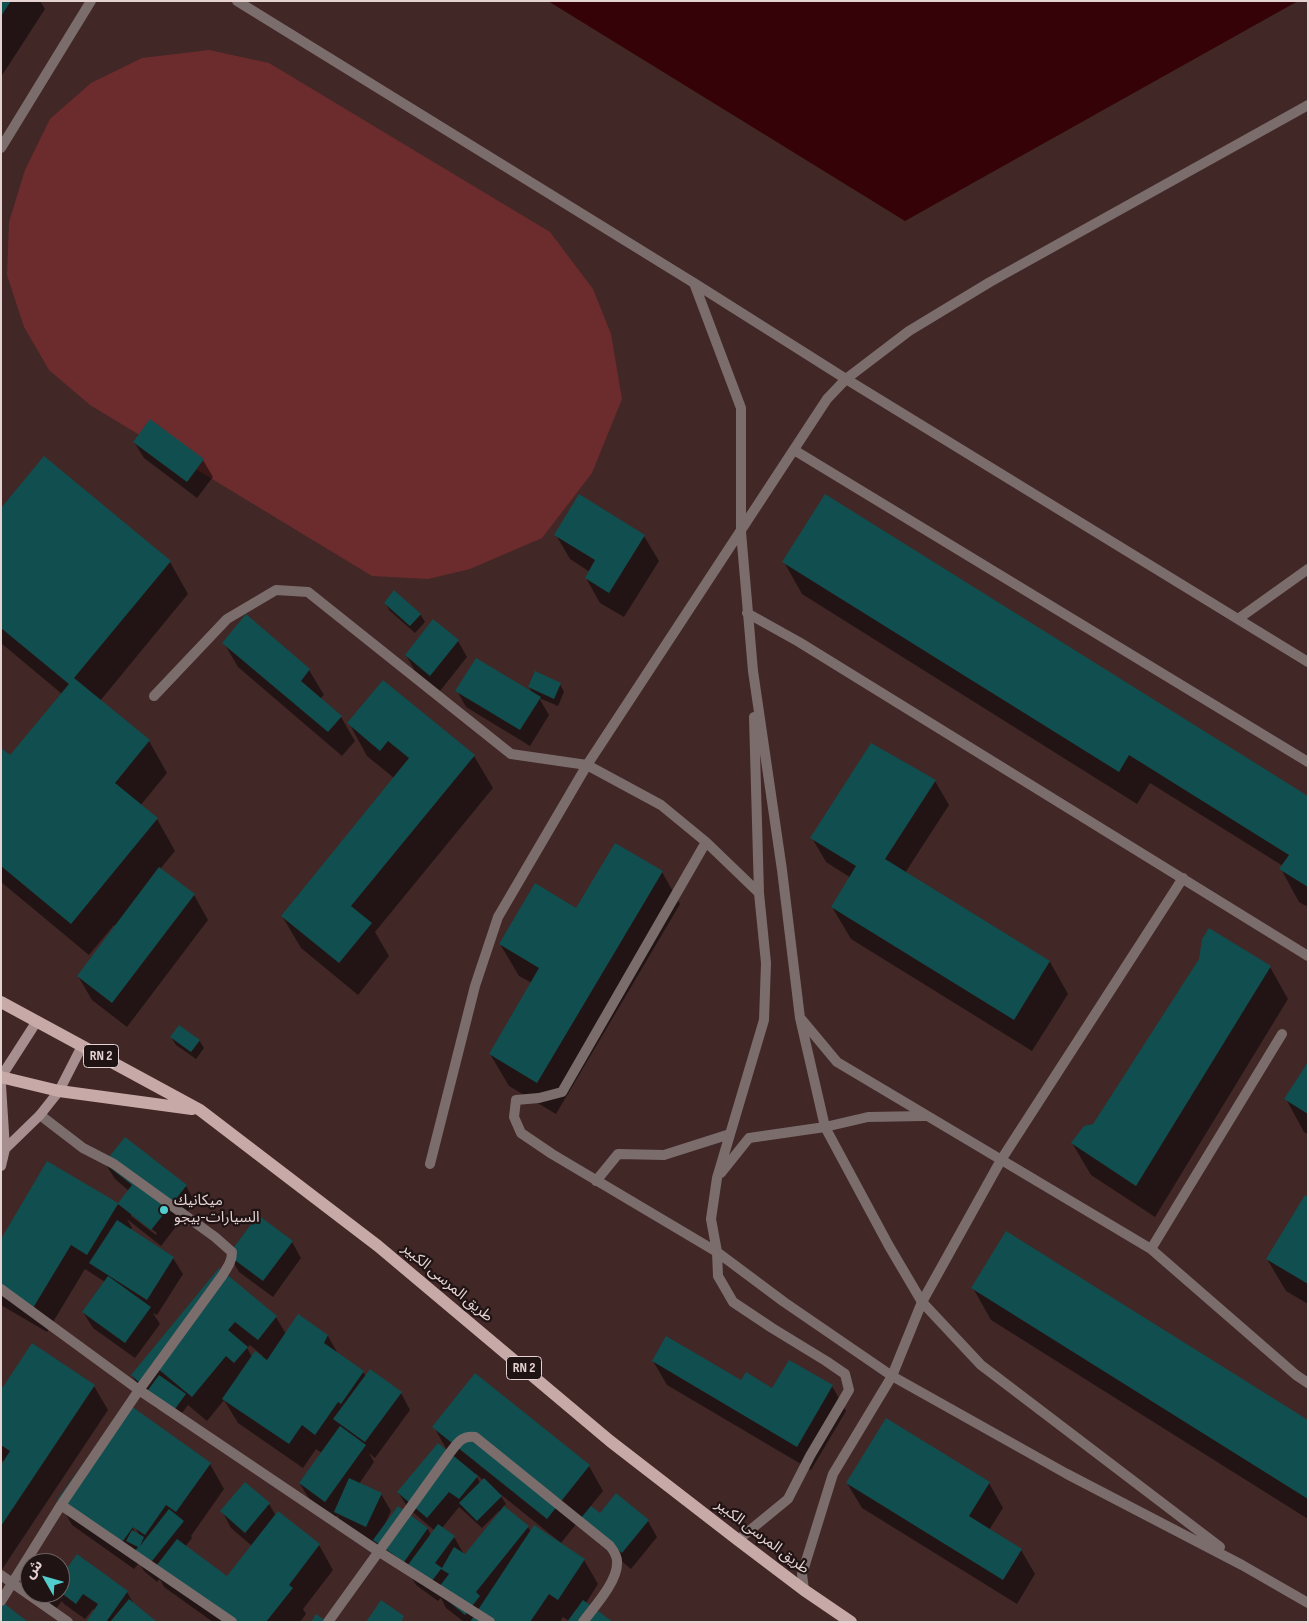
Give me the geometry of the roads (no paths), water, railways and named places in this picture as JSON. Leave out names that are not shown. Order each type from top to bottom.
[{"type":"main road","name":"طريق المرسى الكبير","points":[[1,1002],[200,1110],[378,1246],[610,1441],[804,1590],[851,1622]]},
{"type":"main road","points":[[1,1077],[37,1022]]},
{"type":"main road","points":[[5,1149],[40,1115],[59,1091],[82,1046]]},
{"type":"main road","name":"RN 2","points":[[1,1077],[59,1091],[200,1110]]},
{"type":"main road","points":[[1,1085],[5,1149],[1,1166]]},
{"type":"street","points":[[1,148],[91,1]]},
{"type":"street","points":[[237,1],[846,379],[1308,662]]},
{"type":"street","points":[[430,1164],[475,986],[498,917],[587,765],[827,400],[846,379],[909,332],[990,282],[1308,105]]},
{"type":"street","points":[[694,283],[742,408],[740,532],[753,671],[782,870],[800,1018],[825,1127],[922,1302],[981,1365],[1242,1564]]},
{"type":"street","points":[[794,450],[1308,762]]},
{"type":"street","points":[[1238,619],[1308,569]]},
{"type":"street","points":[[154,696],[227,619],[276,590],[308,592],[511,754],[587,765],[661,805],[706,842],[759,893]]},
{"type":"street","points":[[748,613],[799,642],[1308,956]]},
{"type":"street","points":[[738,1540],[788,1499],[810,1456],[849,1390],[845,1374],[733,1302],[718,1276],[717,1252],[711,1219],[717,1178],[764,1020],[766,963],[759,893],[753,671]]},
{"type":"street","points":[[706,842],[562,1092],[539,1098],[516,1100],[514,1117],[521,1133],[596,1181],[717,1252],[784,1302],[892,1376],[1066,1474],[1242,1564],[1308,1603]]},
{"type":"street","points":[[804,1590],[802,1574],[833,1474],[892,1376],[922,1302],[1001,1160],[1183,878]]},
{"type":"street","points":[[800,1018],[837,1062],[1151,1249],[1296,1375],[1308,1383]]},
{"type":"street","points":[[1151,1249],[1282,1034]]},
{"type":"street","points":[[1,1602],[11,1583],[139,1390],[222,1276],[230,1263],[232,1252],[215,1237],[114,1164],[83,1148],[40,1115]]},
{"type":"street","points":[[717,1178],[749,1138],[825,1127],[868,1116],[925,1116]]},
{"type":"street","points":[[596,1181],[618,1154],[664,1154],[730,1134]]},
{"type":"street","points":[[1,1289],[139,1390],[378,1551],[490,1622]]},
{"type":"street","points":[[328,1622],[459,1440],[465,1436],[475,1437],[610,1546],[618,1564],[614,1579],[583,1622]]},
{"type":"street","points":[[62,1505],[232,1622]]},
{"type":"street","points":[[1,1575],[68,1622]]},
{"type":"place","name":"ميكانيك السيارات-بيجو","points":[[164,1210]]}]
